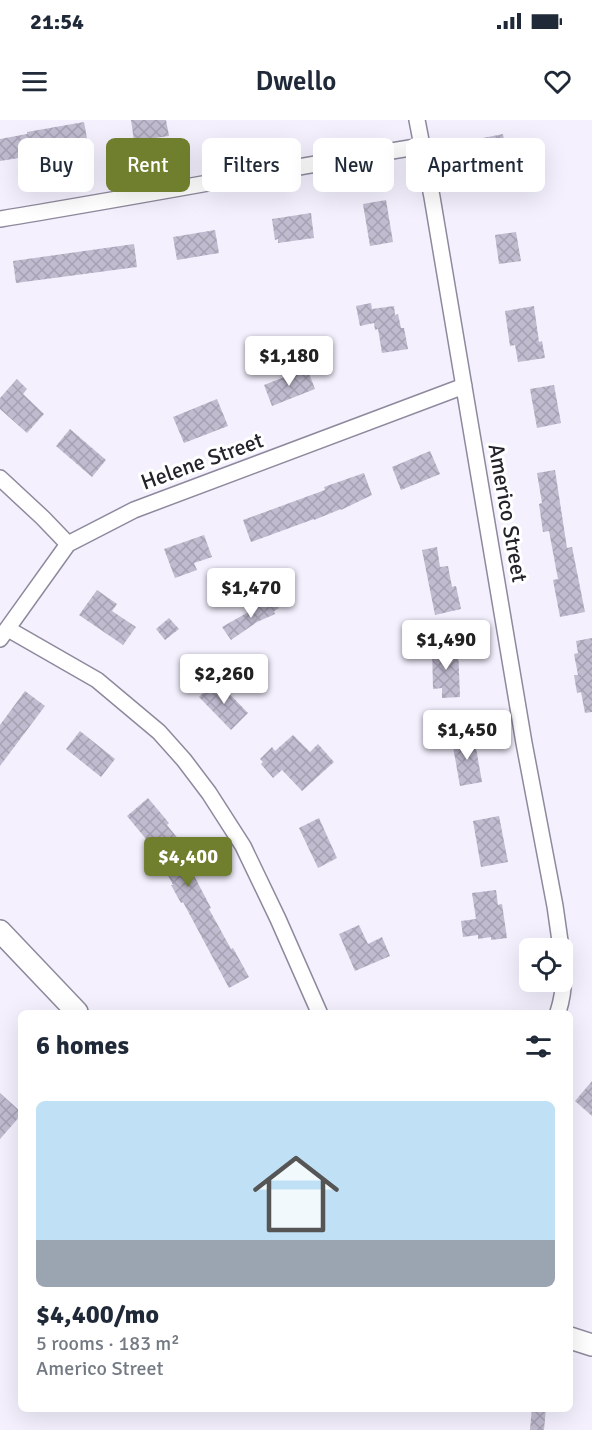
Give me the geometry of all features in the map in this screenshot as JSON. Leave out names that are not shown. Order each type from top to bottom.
[{"type":"main road","points":[[0,931],[76,1010]]},
{"type":"main road","points":[[573,1339],[592,1345]]},
{"type":"street","name":"Americo Street","points":[[417,120],[420,138]]},
{"type":"street","points":[[0,219],[406,149]]},
{"type":"street","name":"Americo Street","points":[[430,192],[560,938]]},
{"type":"street","name":"Helene Street","points":[[4,634],[68,544],[134,510],[464,386]]},
{"type":"street","points":[[0,478],[68,544]]},
{"type":"street","points":[[4,634],[97,680],[159,732],[184,760],[209,793],[243,846],[318,1010]]},
{"type":"street","points":[[559,1010],[563,992]]},
{"type":"building","points":[[131,120],[166,120],[169,136],[134,138]]},
{"type":"building","points":[[84,122],[87,138],[18,138],[18,158],[0,161],[0,139],[27,134],[27,132]]},
{"type":"building","points":[[503,134],[504,138],[483,138]]},
{"type":"building","points":[[386,200],[393,242],[370,246],[363,204]]},
{"type":"building","points":[[311,213],[314,238],[278,243],[278,239],[275,240],[272,219]]},
{"type":"building","points":[[215,230],[219,253],[177,260],[173,237]]},
{"type":"building","points":[[516,232],[521,261],[499,264],[495,235]]},
{"type":"building","points":[[134,244],[137,267],[16,283],[13,261]]},
{"type":"building","points":[[371,303],[372,309],[394,306],[395,315],[398,314],[401,328],[404,328],[408,349],[382,353],[378,329],[375,330],[374,323],[360,326],[356,306]]},
{"type":"building","points":[[534,306],[539,342],[542,341],[545,358],[518,362],[515,345],[510,346],[505,311]]},
{"type":"building","points":[[307,368],[315,389],[272,406],[264,385]]},
{"type":"building","points":[[17,379],[27,389],[23,394],[44,414],[27,433],[0,409],[0,398]]},
{"type":"building","points":[[554,385],[561,423],[537,428],[530,389]]},
{"type":"building","points":[[217,399],[228,426],[184,443],[173,417]]},
{"type":"building","points":[[70,429],[106,460],[92,477],[56,446]]},
{"type":"building","points":[[430,451],[440,474],[401,490],[392,467]]},
{"type":"building","points":[[555,470],[567,548],[572,547],[585,612],[560,617],[553,580],[558,579],[549,531],[543,532],[539,504],[542,503],[537,473]]},
{"type":"building","points":[[364,473],[372,495],[341,510],[251,542],[243,520]]},
{"type":"building","points":[[204,535],[212,557],[194,563],[197,570],[175,578],[164,549]]},
{"type":"building","points":[[437,547],[440,567],[448,566],[452,587],[456,586],[461,609],[435,615],[422,550]]},
{"type":"building","points":[[97,590],[117,604],[112,611],[136,627],[123,645],[79,615]]},
{"type":"building","points":[[273,598],[279,608],[274,611],[275,614],[257,622],[231,640],[222,627]]},
{"type":"building","points":[[169,618],[179,629],[165,640],[156,629]]},
{"type":"building","points":[[592,638],[592,712],[585,713],[581,692],[577,693],[574,675],[578,675],[574,654],[578,653],[576,641]]},
{"type":"building","points":[[458,647],[460,697],[442,698],[442,688],[433,689],[432,648]]},
{"type":"building","points":[[216,680],[248,713],[231,730],[199,697]]},
{"type":"building","points":[[25,691],[45,706],[0,766],[0,725]]},
{"type":"building","points":[[80,731],[115,759],[101,777],[66,749]]},
{"type":"building","points":[[293,735],[310,752],[318,744],[334,762],[302,791],[282,770],[273,778],[261,764],[263,762],[260,759],[272,747],[275,751]]},
{"type":"building","points":[[474,737],[482,782],[460,786],[452,741]]},
{"type":"building","points":[[148,798],[169,823],[167,825],[187,850],[190,849],[199,866],[191,870],[211,908],[209,909],[249,977],[229,988],[183,902],[181,903],[171,885],[173,885],[162,864],[165,862],[127,816]]},
{"type":"building","points":[[499,816],[508,862],[481,867],[473,821]]},
{"type":"building","points":[[319,818],[337,858],[318,868],[299,828]]},
{"type":"building","points":[[496,890],[498,905],[502,904],[507,938],[491,940],[491,937],[478,939],[478,935],[463,937],[461,921],[476,919],[472,893]]},
{"type":"building","points":[[359,925],[368,944],[382,937],[390,956],[355,971],[339,934]]},
{"type":"building","points":[[592,1081],[592,1116],[575,1101]]},
{"type":"building","points":[[0,1093],[18,1109],[18,1118],[0,1139]]},
{"type":"building","points":[[532,1412],[546,1412],[544,1430],[530,1430]]}]
